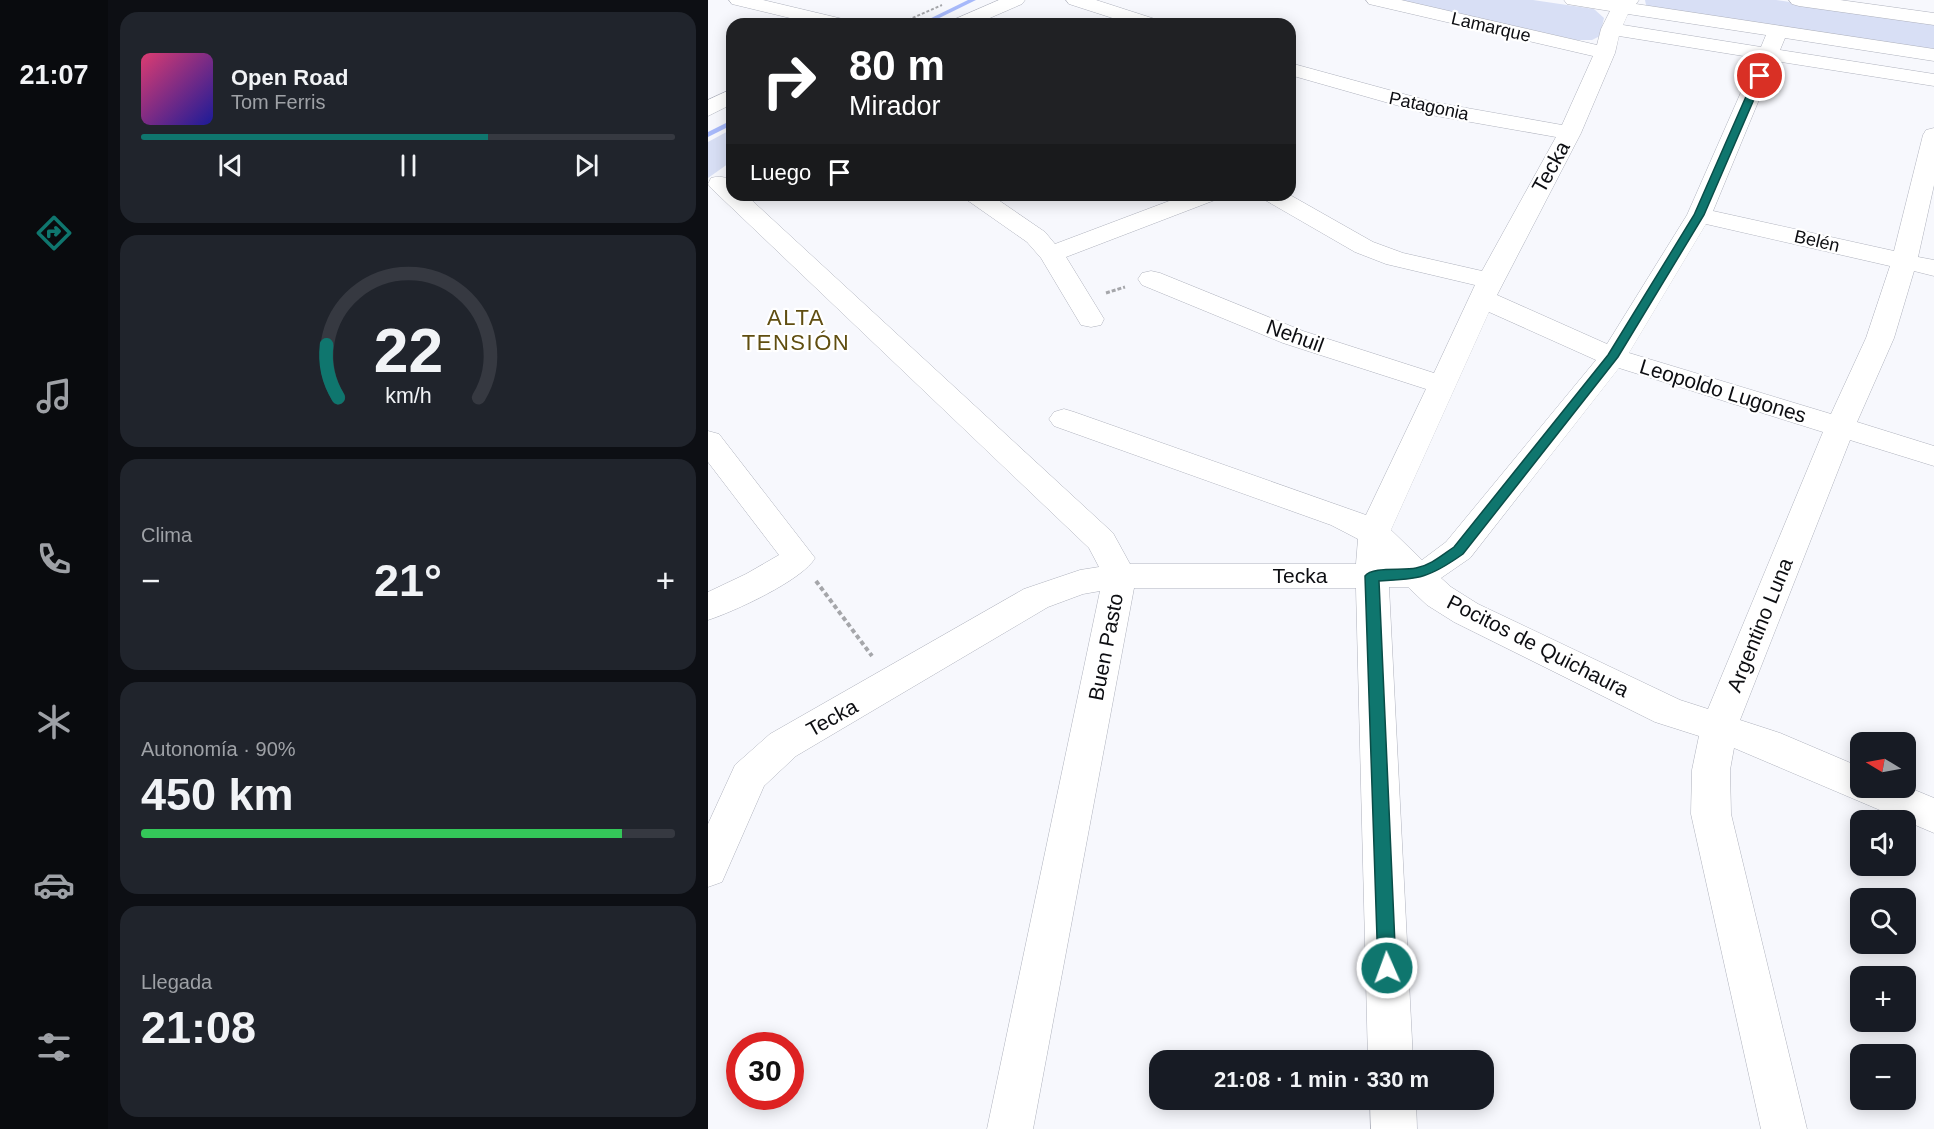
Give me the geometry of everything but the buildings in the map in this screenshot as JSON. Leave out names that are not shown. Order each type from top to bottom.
[{"type":"street","points":[[739,0],[815,18]]},
{"type":"street","points":[[974,18],[1015,0]]},
{"type":"street","points":[[1076,0],[1132,18]]},
{"type":"street","name":"Lamarque","points":[[1376,0],[1617,22]]},
{"type":"street","points":[[1575,0],[1617,22],[1774,43],[1934,55]]},
{"type":"street","points":[[1799,0],[1894,7],[1934,19]]},
{"type":"street","name":"Tecka","points":[[708,869],[749,776],[783,745],[1036,598],[1080,582],[1120,576],[1372,576],[1374,533],[1486,290],[1570,133],[1617,22]]},
{"type":"street","points":[[1774,43],[1934,80]]},
{"type":"street","points":[[1391,1050],[1372,576],[1415,574],[1434,568],[1458,550],[1613,357],[1699,215],[1774,43]]},
{"type":"street","name":"Patagonia","points":[[1296,71],[1431,108],[1570,133]]},
{"type":"street","points":[[710,107],[726,98]]},
{"type":"street","name":"Argentino Luna","points":[[1784,1129],[1711,814],[1711,770],[1719,727],[1840,427],[1880,338],[1919,264],[1934,135]]},
{"type":"street","name":"Buen Pasto","points":[[739,201],[1102,541],[1120,576],[1010,1129]]},
{"type":"street","points":[[984,201],[1036,237],[1051,254],[1086,310]]},
{"type":"street","points":[[1051,254],[1191,201]]},
{"type":"street","name":"Leopoldo Lugones","points":[[1284,201],[1364,247],[1486,290],[1613,357],[1934,456]]},
{"type":"street","name":"Belén","points":[[1699,215],[1919,264]]},
{"type":"street","name":"Nehuil","points":[[1151,279],[1293,337],[1442,385]]},
{"type":"street","name":"Pocitos de Quichaura","points":[[1064,418],[1342,517],[1374,533],[1439,596],[1466,614],[1668,711],[1767,744],[1850,780]]},
{"type":"street","points":[[708,441],[799,558],[758,583],[708,607]]},
{"type":"street","points":[[1892,798],[1934,816]]},
{"type":"street","points":[[1393,1110],[1394,1129]]},
{"type":"path","points":[[913,18],[942,5]]},
{"type":"path","points":[[1086,310],[1151,279]]},
{"type":"path","points":[[799,558],[892,683]]},
{"type":"shaded area","points":[[1400,0],[1533,0],[1594,9],[1604,18],[1600,36],[1592,40],[1576,40]]},
{"type":"shaded area","points":[[1645,0],[1776,0],[1934,23],[1934,50],[1655,9],[1646,5]]},
{"type":"shaded area","points":[[726,132],[726,165],[708,178],[708,142]]},
{"type":"waterway","points":[[935,18],[973,0]]},
{"type":"waterway","points":[[708,135],[726,125]]},
{"type":"district","name":"ALTA TENSIÓN","points":[[796,330]]},
{"type":"route","points":[[1387,968],[1372,576],[1415,574],[1434,568],[1458,550],[1613,357],[1699,215],[1760,76]]}]
